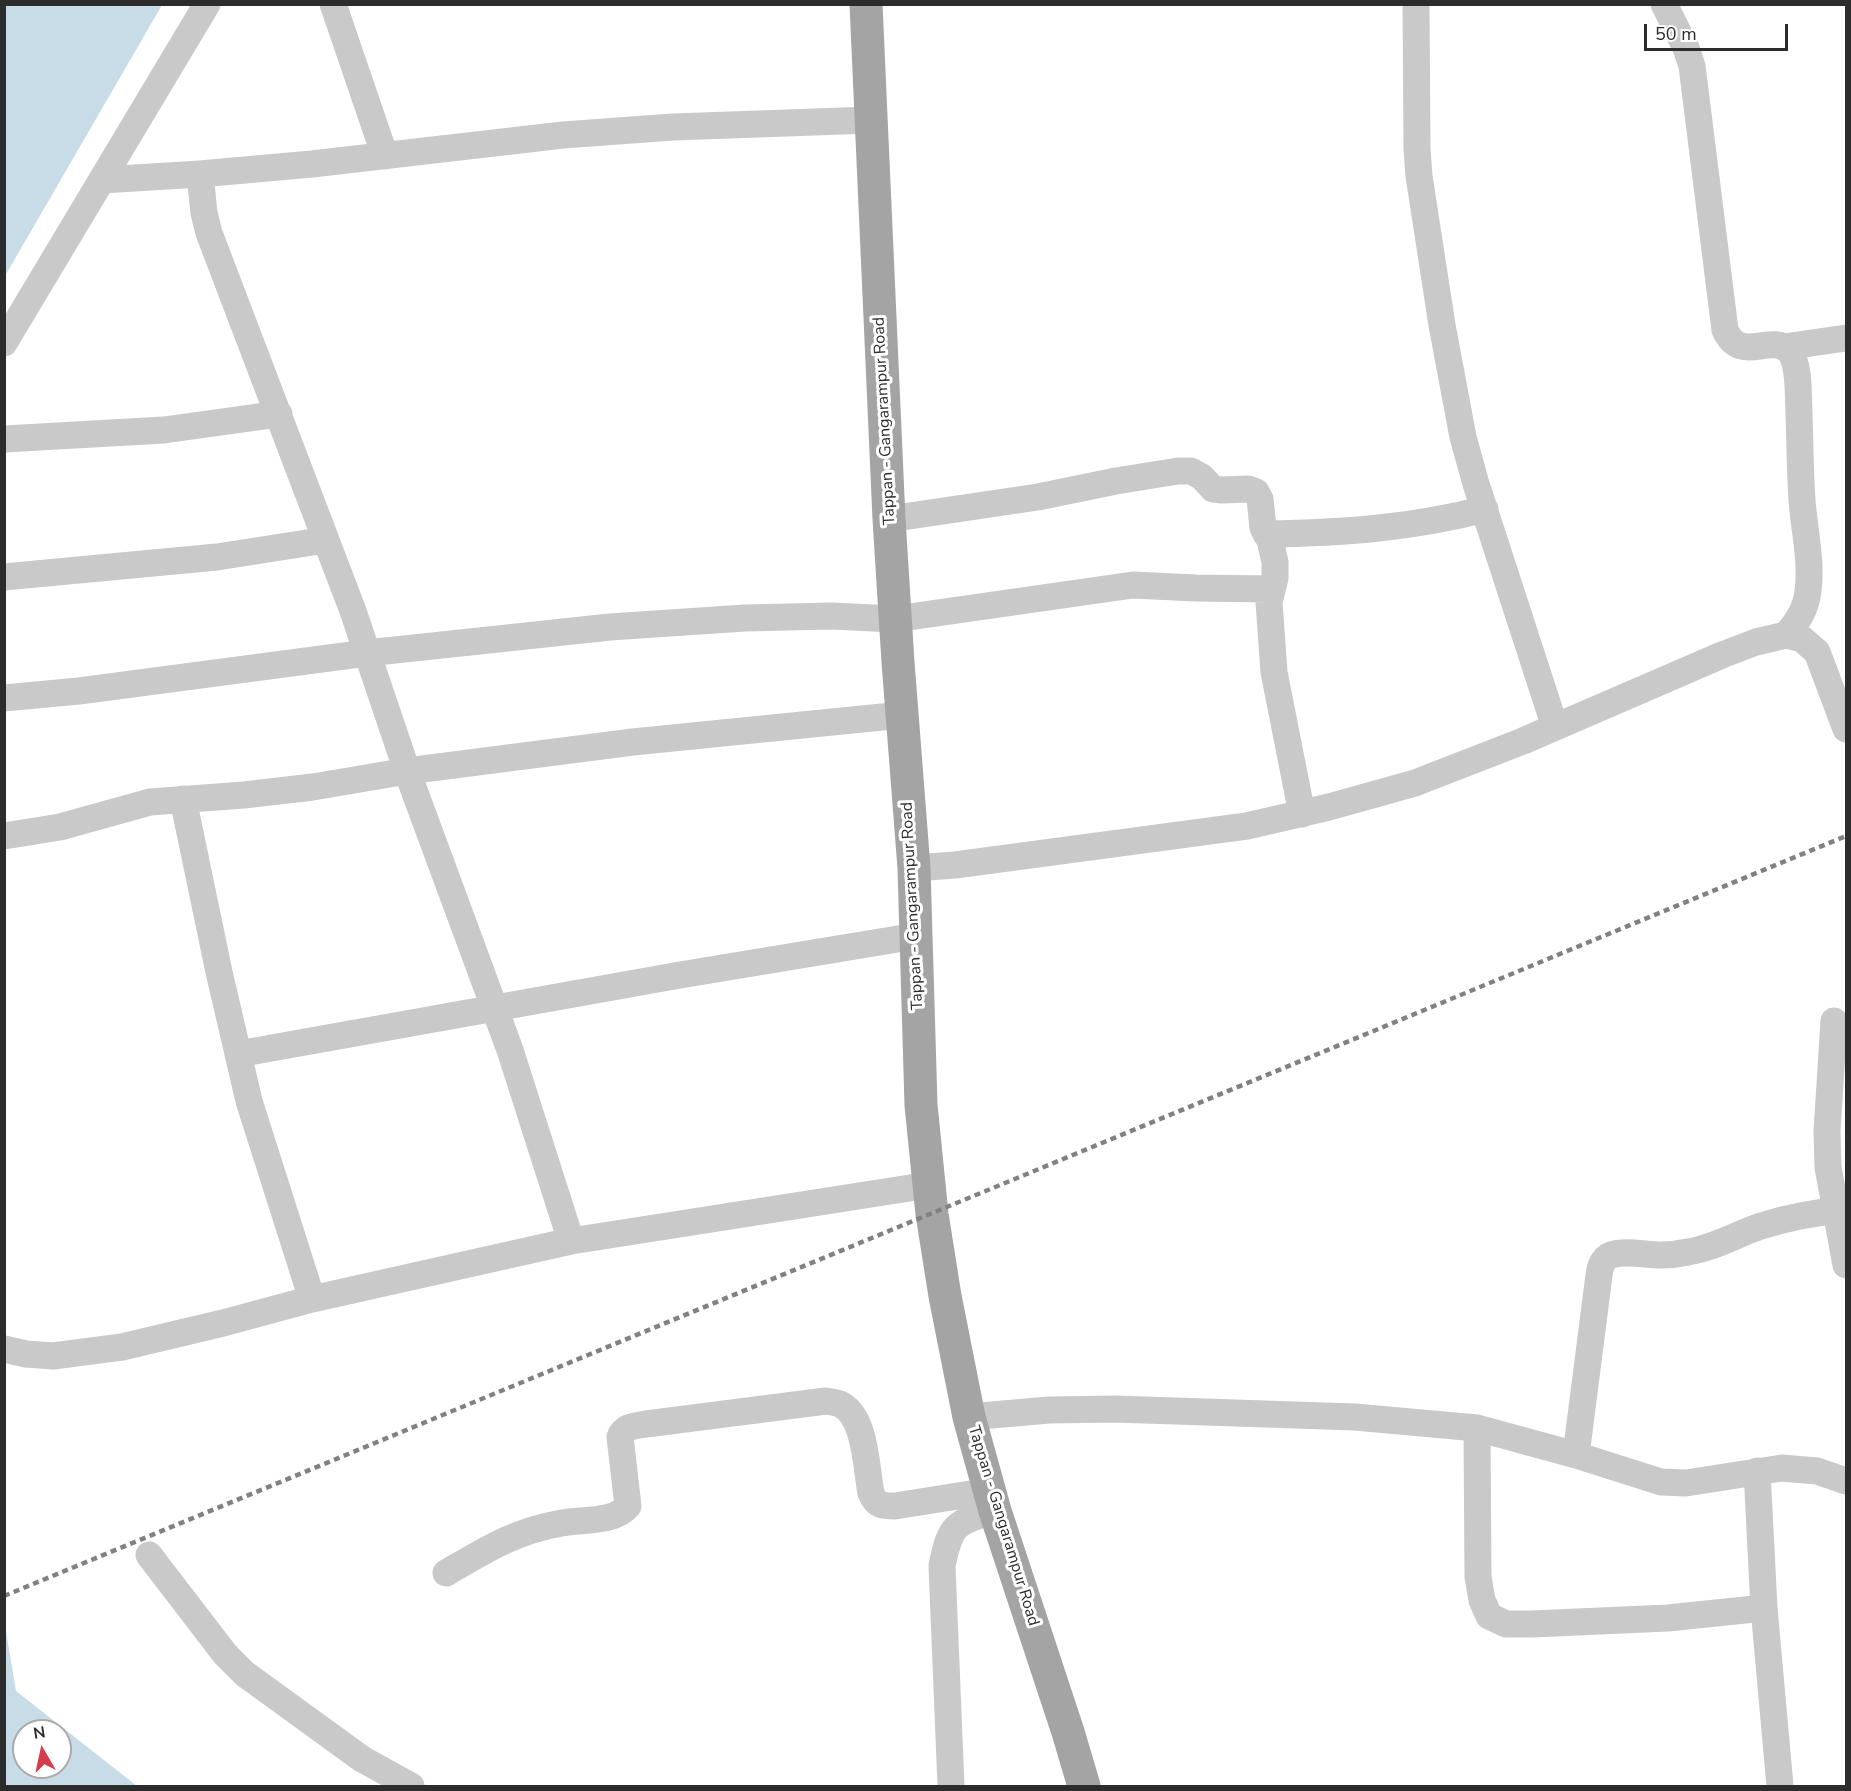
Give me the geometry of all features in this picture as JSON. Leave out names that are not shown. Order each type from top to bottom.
[{"type":"main road","name":"Tappan - Gangarampur Road","points":[[866,4],[889,519],[914,868],[921,1105],[929,1185],[945,1296],[969,1417],[992,1501],[1065,1721],[1084,1786]]},
{"type":"street","points":[[4,343],[207,4]]},
{"type":"street","points":[[333,4],[385,156]]},
{"type":"street","points":[[1416,4],[1419,176],[1442,325],[1463,437],[1555,727]]},
{"type":"street","points":[[1664,4],[1686,48],[1692,66],[1725,330],[1729,338],[1736,345],[1748,347],[1775,345],[1784,347],[1846,338]]},
{"type":"street","points":[[102,180],[200,174],[619,130],[871,120]]},
{"type":"street","points":[[200,174],[204,213],[209,232],[367,653],[407,771],[525,1096],[571,1241]]},
{"type":"street","points":[[1784,347],[1790,352],[1795,362],[1798,382],[1802,498],[1809,570],[1804,609],[1797,622],[1786,634]]},
{"type":"street","points":[[4,439],[164,430],[279,414]]},
{"type":"street","points":[[889,519],[1038,497],[1159,473],[1191,471],[1202,477],[1213,489],[1248,489],[1256,492],[1260,499],[1263,528],[1270,540],[1275,562],[1269,602],[1274,672],[1302,814]]},
{"type":"street","points":[[1266,534],[1401,527],[1485,509]]},
{"type":"street","points":[[4,577],[217,557],[326,540]]},
{"type":"street","points":[[4,698],[79,691],[367,653],[682,622],[831,616],[895,619],[1133,585],[1272,589]]},
{"type":"street","points":[[914,868],[955,865],[1246,826],[1302,814],[1415,783],[1555,727],[1722,655],[1786,634],[1802,639],[1817,652],[1846,729]]},
{"type":"street","points":[[4,836],[60,827],[150,802],[313,787],[407,771],[633,742],[902,715]]},
{"type":"street","points":[[183,799],[249,1101],[312,1299]]},
{"type":"street","points":[[238,1054],[916,936]]},
{"type":"street","points":[[1834,1021],[1827,1131],[1828,1167],[1841,1210],[1846,1265]]},
{"type":"street","points":[[4,1349],[26,1354],[53,1356],[122,1347],[312,1299],[571,1241],[929,1185]]},
{"type":"street","points":[[1576,1455],[1600,1267],[1604,1260],[1610,1255],[1618,1254],[1664,1255],[1690,1252],[1715,1246],[1760,1227],[1781,1221],[1841,1210]]},
{"type":"street","points":[[447,1573],[496,1543],[519,1533],[562,1523],[609,1517],[623,1512],[628,1506],[620,1437],[622,1431],[646,1424],[826,1401],[840,1404],[858,1423],[871,1493],[874,1501],[880,1506],[992,1501]]},
{"type":"street","points":[[969,1417],[1049,1410],[1150,1410],[1355,1417],[1477,1428],[1576,1455],[1661,1482],[1686,1483],[1782,1468],[1817,1471],[1846,1481]]},
{"type":"street","points":[[1477,1428],[1478,1577],[1482,1600],[1489,1616],[1506,1624],[1532,1624],[1668,1618],[1764,1608]]},
{"type":"street","points":[[1757,1471],[1764,1608],[1780,1786]]},
{"type":"street","points":[[951,1786],[942,1566],[946,1547],[956,1527],[992,1501]]},
{"type":"street","points":[[148,1555],[225,1654],[245,1674],[362,1759],[411,1786]]},
{"type":"water","points":[[4,5],[162,5],[5,276]]},
{"type":"water","points":[[5,1625],[16,1691],[52,1719],[12,1719],[12,1779],[72,1779],[72,1735],[137,1786],[5,1786]]},
{"type":"railway","points":[[4,1596],[1846,836]]}]
